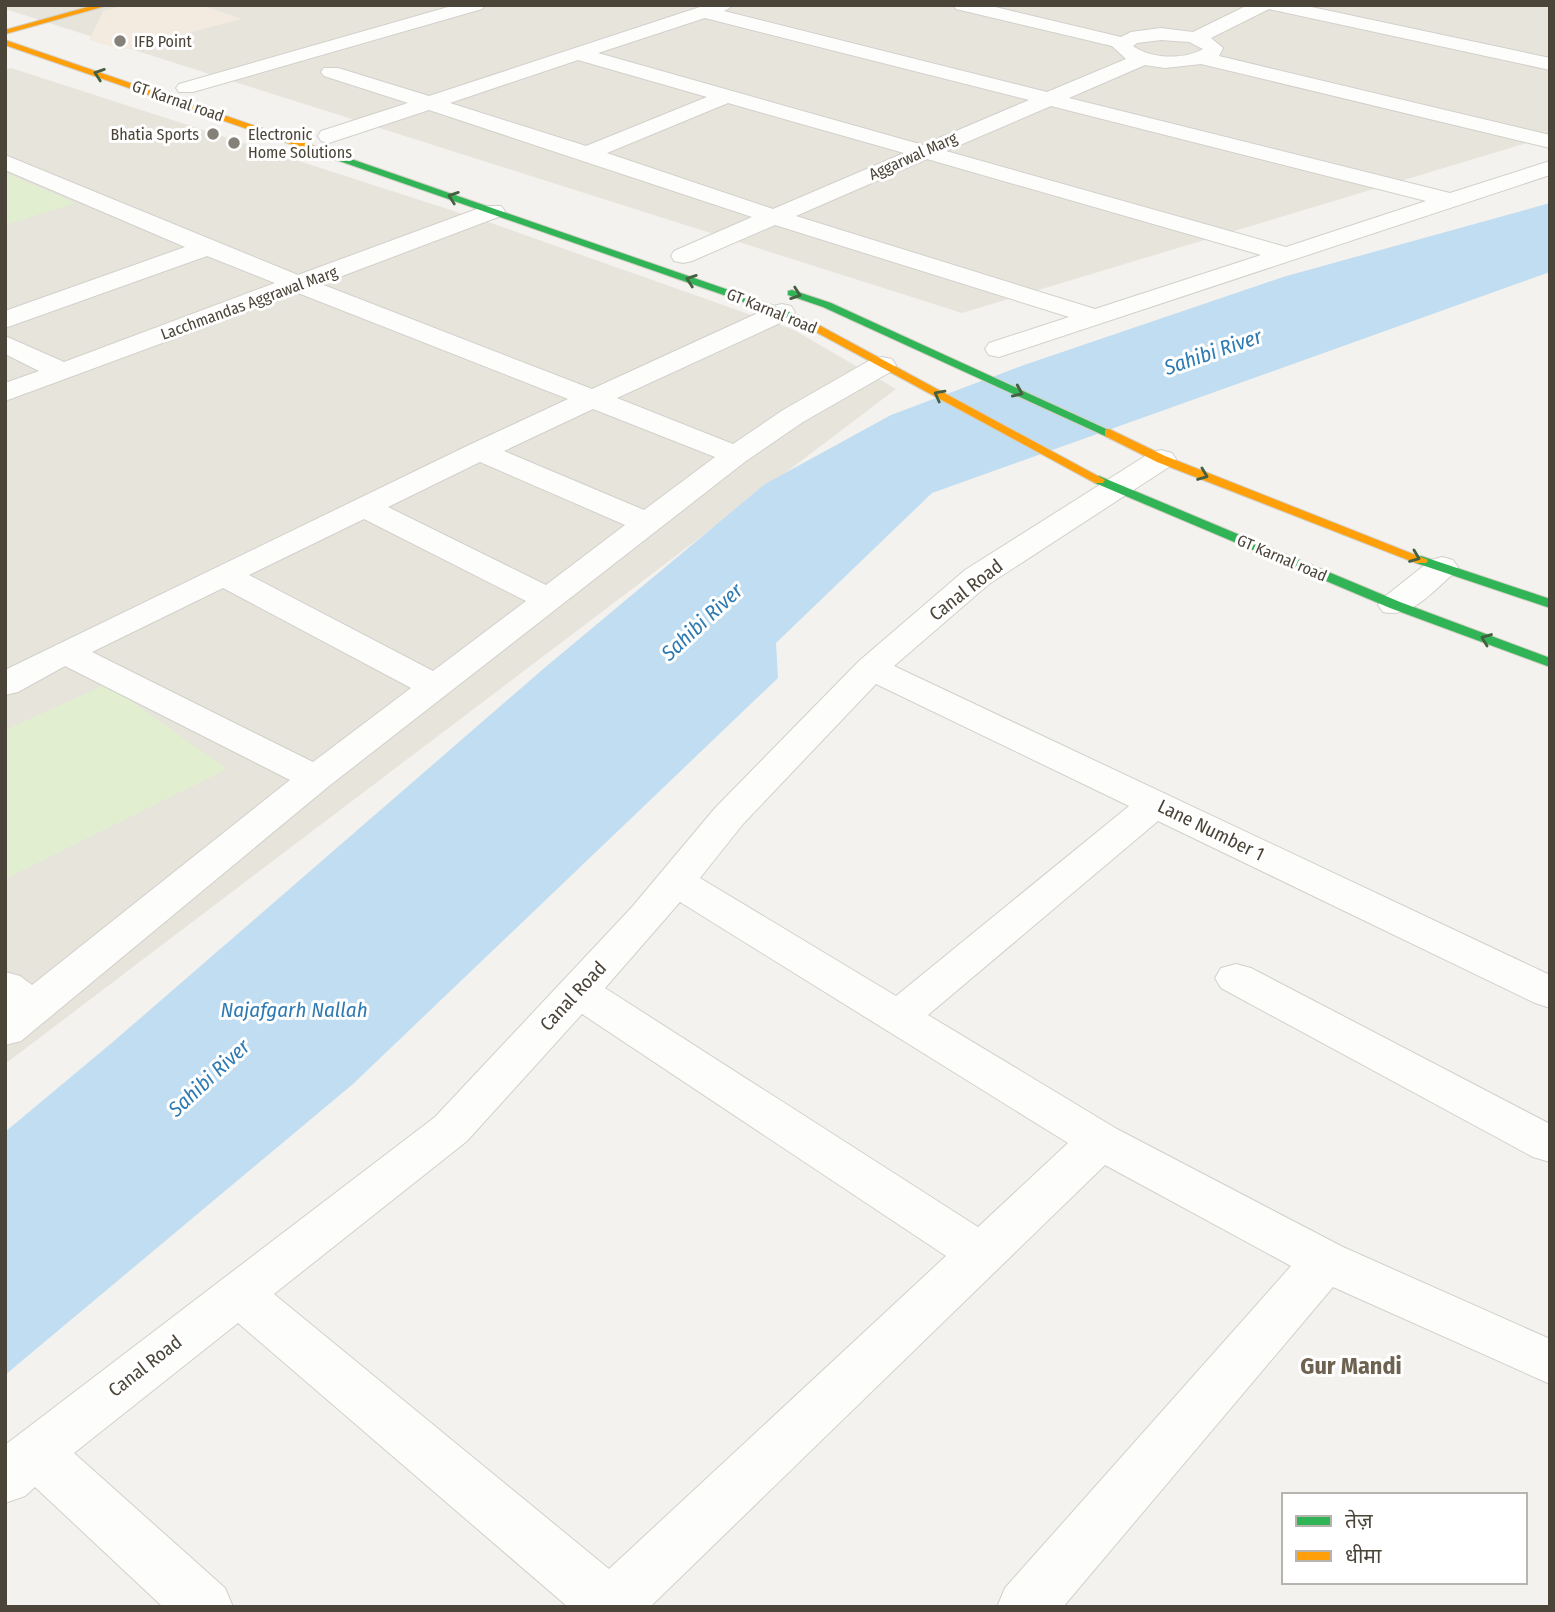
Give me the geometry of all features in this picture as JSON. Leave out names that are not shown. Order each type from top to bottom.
[{"type":"main road","points":[[30,8],[58,6]]},
{"type":"main road","points":[[7,32],[58,6]]},
{"type":"main road","points":[[7,32],[99,7]]},
{"type":"main road","points":[[82,29],[99,7]]},
{"type":"main road","name":"GT Karnal road","points":[[7,32],[265,115]]},
{"type":"main road","name":"GT Karnal road","points":[[7,32],[44,55],[493,211],[776,299],[827,305],[1161,459],[1442,567],[1550,604]]},
{"type":"main road","points":[[5,56],[44,55]]},
{"type":"main road","points":[[322,134],[355,145]]},
{"type":"main road","points":[[676,254],[708,264]]},
{"type":"main road","name":"GT Karnal road","points":[[776,299],[805,322],[1115,488],[1395,605],[1550,663]]},
{"type":"street","points":[[186,88],[476,5]]},
{"type":"street","points":[[962,5],[1124,43],[1131,38],[1161,34],[1198,48],[1550,142]]},
{"type":"street","points":[[1124,43],[1122,46],[1128,52],[1144,58],[1175,61],[1263,5]]},
{"type":"street","points":[[1275,5],[1550,64]]},
{"type":"street","points":[[322,134],[428,103],[715,8],[1046,98],[1453,201]]},
{"type":"street","points":[[578,54],[928,150],[1289,255]]},
{"type":"street","name":"Aggarwal Marg","points":[[676,254],[774,217],[1144,58]]},
{"type":"street","points":[[331,72],[587,153],[774,217],[1095,317]]},
{"type":"street","points":[[587,153],[727,96]]},
{"type":"street","points":[[5,162],[206,248],[736,455]]},
{"type":"street","points":[[999,349],[1550,168]]},
{"type":"street","name":"Lacchmandas Aggrawal Marg","points":[[5,393],[493,211]]},
{"type":"street","points":[[5,320],[206,248]]},
{"type":"street","points":[[5,684],[65,652],[590,398],[776,299]]},
{"type":"street","points":[[5,344],[62,371]]},
{"type":"street","points":[[15,1008],[736,455],[793,416],[895,372]]},
{"type":"street","points":[[480,451],[647,523]]},
{"type":"street","name":"Canal Road","points":[[20,1466],[451,1129],[675,881],[729,816],[872,668],[977,577],[1161,459]]},
{"type":"street","points":[[364,507],[548,599]]},
{"type":"street","points":[[1395,605],[1442,567]]},
{"type":"street","points":[[224,575],[434,686]]},
{"type":"street","points":[[65,652],[316,778]]},
{"type":"street","name":"Lane Number 1","points":[[872,668],[1550,993]]},
{"type":"street","points":[[897,1018],[1155,804]]},
{"type":"street","points":[[675,881],[1100,1142],[1325,1261],[1550,1363]]},
{"type":"street","points":[[1236,978],[1550,1145]]},
{"type":"street","points":[[578,990],[981,1254]]},
{"type":"street","points":[[239,1294],[610,1607],[1100,1142]]},
{"type":"street","points":[[1026,1607],[1325,1261]]},
{"type":"street","points":[[20,1466],[204,1607]]},
{"type":"shaded area","points":[[5,5],[1550,5],[1550,136],[962,313],[5,9]]},
{"type":"shaded area","points":[[126,5],[201,5],[242,19],[122,50],[89,40],[103,11]]},
{"type":"shaded area","points":[[11,68],[491,223],[794,330],[896,389],[5,1064],[5,70]]},
{"type":"green space","points":[[5,173],[76,203],[5,225]]},
{"type":"green space","points":[[107,684],[227,769],[5,879],[5,730]]},
{"type":"water","name":"Najafgarh Nallah","points":[[1550,203],[1550,272],[932,493],[776,643],[778,678],[353,1084],[5,1375],[5,1132],[114,1041],[542,670],[765,484],[891,415],[1024,365],[1283,277]]},
{"type":"traffic: fast","points":[[331,155],[782,312],[809,324]]},
{"type":"traffic: fast","points":[[792,293],[827,305],[1109,433]]},
{"type":"traffic: fast","points":[[1099,480],[1395,605],[1550,663]]},
{"type":"traffic: fast","points":[[1421,560],[1550,604]]},
{"type":"traffic: slow","points":[[5,32],[105,5]]},
{"type":"traffic: slow","points":[[5,42],[331,155]]},
{"type":"traffic: slow","points":[[809,324],[1099,480]]},
{"type":"traffic: slow","points":[[1109,433],[1161,459],[1421,560]]},
{"type":"place","name":"IFB Point","points":[[120,41]]},
{"type":"place","name":"Bhatia Sports","points":[[213,134]]},
{"type":"place","name":"Electronic Home Solutions","points":[[234,143]]},
{"type":"district","name":"Gur Mandi","points":[[1351,1366]]},
{"type":"water label","name":"Sahibi River","points":[[1213,352]]},
{"type":"water label","name":"Sahibi River","points":[[702,622]]},
{"type":"water label","name":"Sahibi River","points":[[209,1078]]}]
